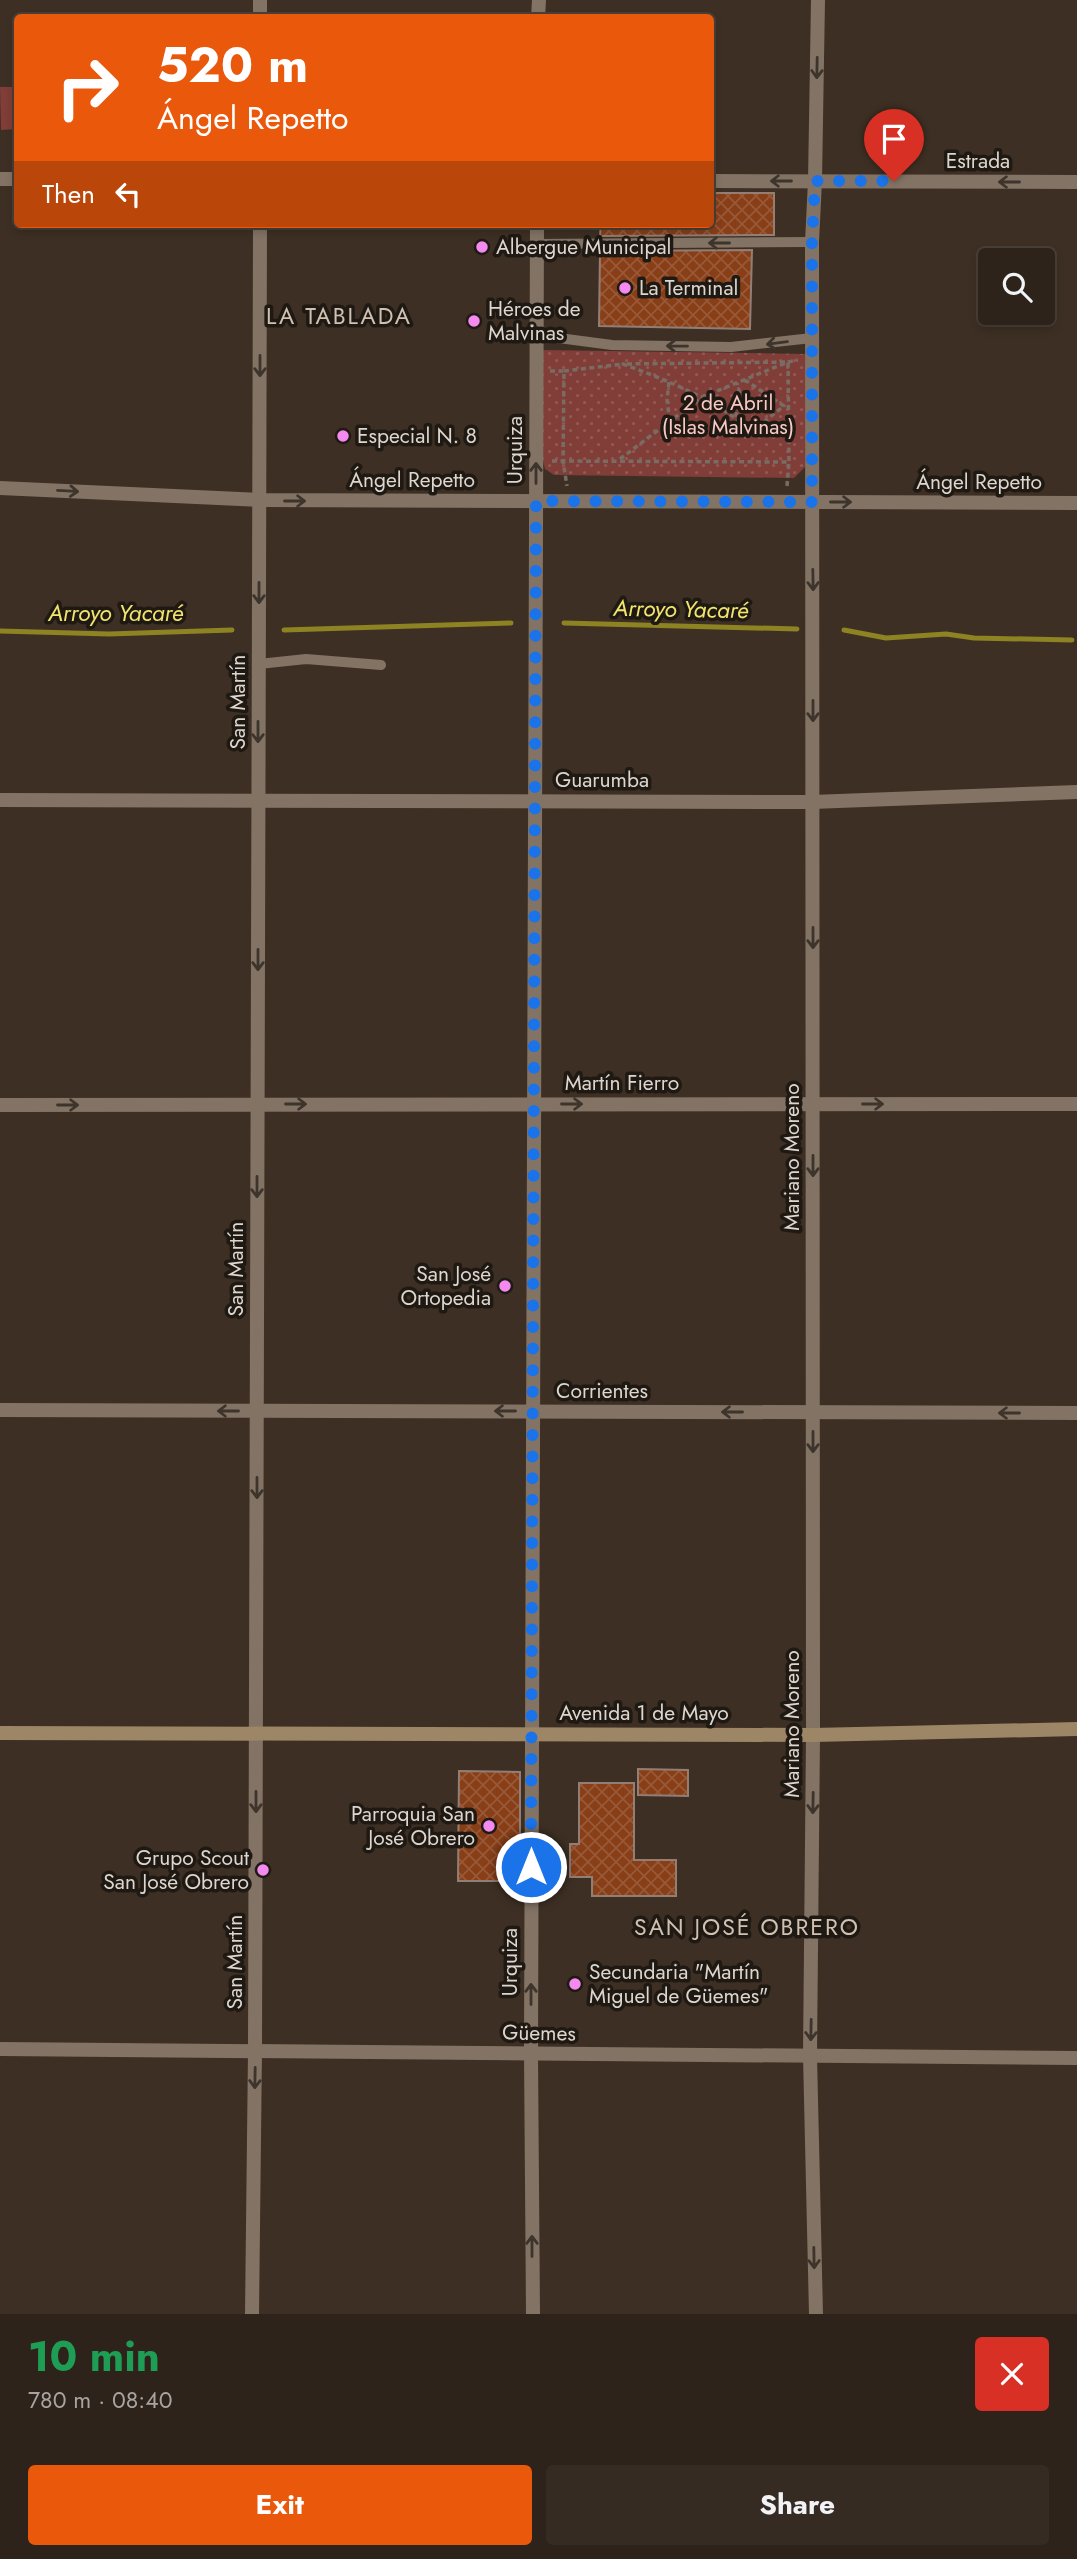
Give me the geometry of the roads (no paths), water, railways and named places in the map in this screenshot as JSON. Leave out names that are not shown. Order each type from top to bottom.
[{"type":"main road","name":"Avenida 1 de Mayo","points":[[0,1733],[813,1735],[1077,1729]]},
{"type":"street","name":"Mariano Moreno","points":[[816,2314],[810,2056],[813,1735],[812,242],[818,0]]},
{"type":"street","name":"Estrada","points":[[714,181],[1077,182]]},
{"type":"street","name":"San Martín","points":[[252,2314],[260,228]]},
{"type":"street","name":"Urquiza","points":[[533,2314],[531,2054],[537,228]]},
{"type":"street","name":"Ángel Repetto","points":[[0,488],[259,500],[1077,503]]},
{"type":"street","name":"Guarumba","points":[[0,800],[812,802],[1077,792]]},
{"type":"street","name":"Martín Fierro","points":[[0,1105],[1077,1104]]},
{"type":"street","name":"Corrientes","points":[[0,1410],[1077,1413]]},
{"type":"street","name":"Güemes","points":[[0,2049],[1077,2058]]},
{"type":"lane","points":[[537,244],[812,242]]},
{"type":"lane","points":[[536,335],[612,345],[741,347],[812,338]]},
{"type":"lane","points":[[259,664],[306,659],[381,665]]},
{"type":"waterway","name":"Arroyo Yacaré","points":[[284,630],[511,623]]},
{"type":"waterway","name":"Arroyo Yacaré","points":[[564,623],[797,629]]},
{"type":"waterway","name":"Arroyo Yacaré","points":[[0,631],[109,634],[232,630]]},
{"type":"waterway","name":"Arroyo Yacaré","points":[[844,630],[886,638],[946,634],[974,638],[1072,640]]},
{"type":"place","name":"Albergue Municipal","points":[[482,247]]},
{"type":"place","name":"La Terminal","points":[[625,288]]},
{"type":"place","name":"Héroes de Malvinas","points":[[474,321]]},
{"type":"place","name":"Especial N. 8","points":[[343,436]]},
{"type":"place","name":"San José Ortopedia","points":[[505,1286]]},
{"type":"place","name":"Parroquia San José Obrero","points":[[489,1826]]},
{"type":"place","name":"Grupo Scout San José Obrero","points":[[263,1870]]},
{"type":"place","name":"Secundaria \"Martín Miguel de Güemes\"","points":[[575,1984]]},
{"type":"district","name":"LA TABLADA","points":[[339,316]]},
{"type":"district","name":"SAN JOSÉ OBRERO","points":[[747,1927]]},
{"type":"park label","name":"2 de Abril (Islas Malvinas)","points":[[728,415]]}]
